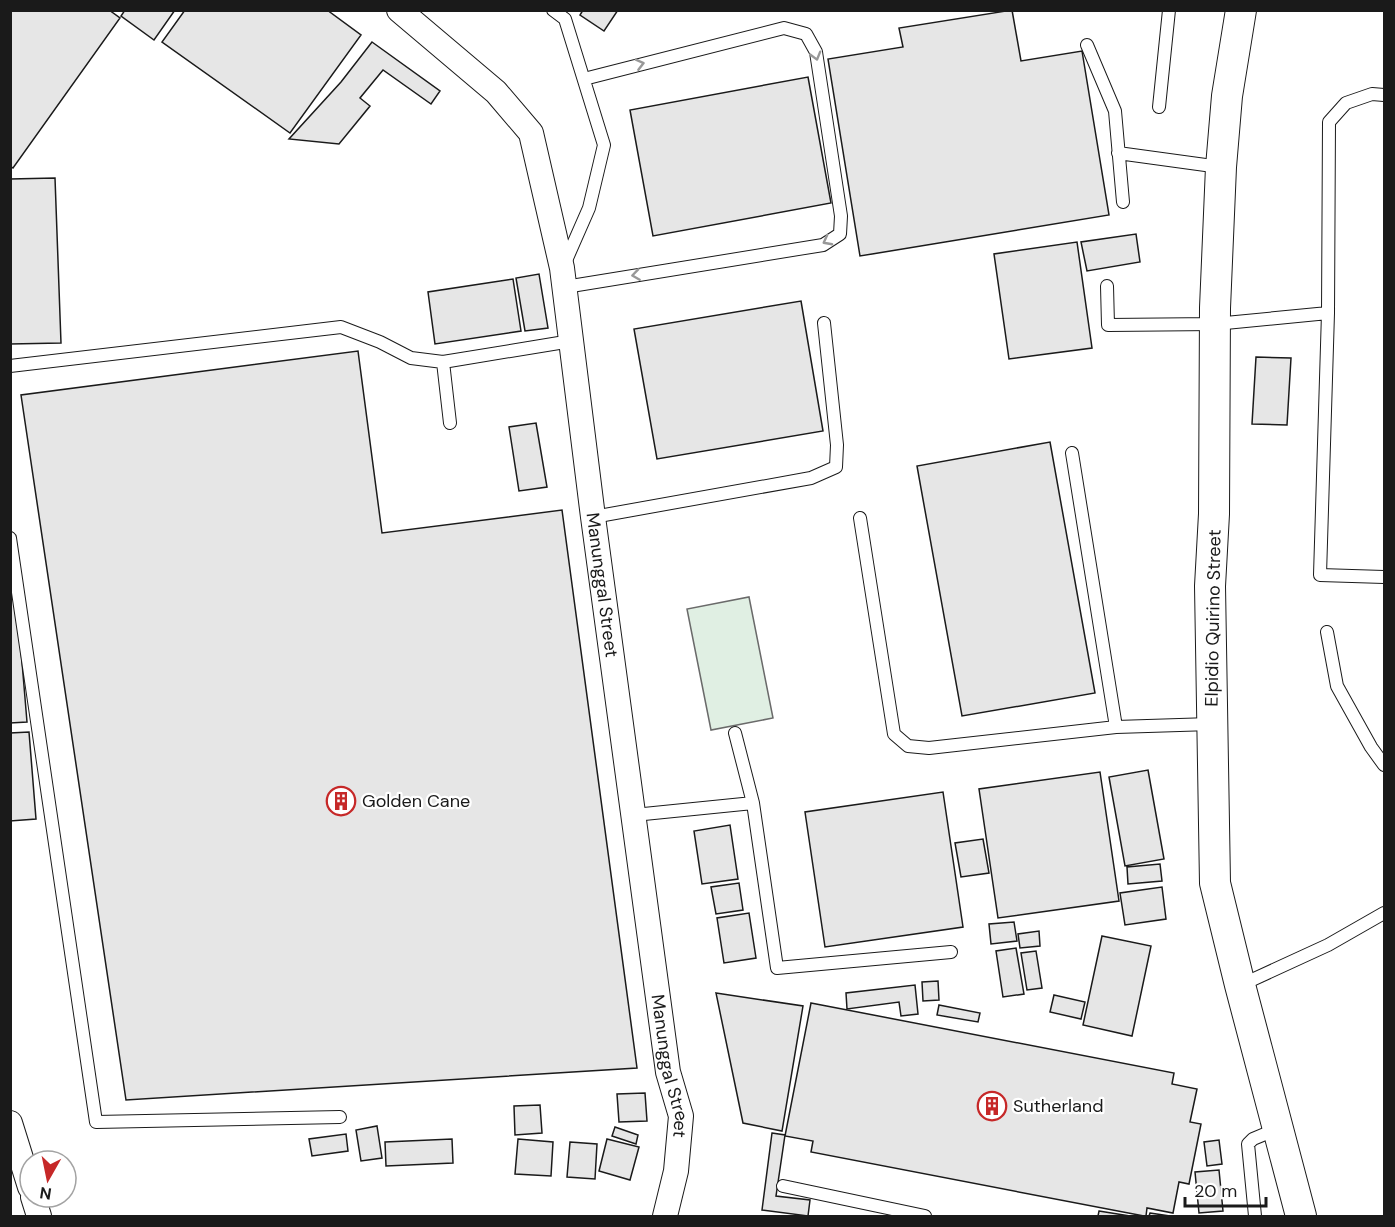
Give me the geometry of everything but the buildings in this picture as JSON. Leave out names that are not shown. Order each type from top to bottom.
[{"type":"street","name":"Manunggal Street","points":[[399,10],[496,92],[531,133],[563,278],[592,517],[668,1072],[681,1116],[676,1171],[665,1216]]},
{"type":"street","name":"Elpidio Quirino Street","points":[[1241,10],[1227,96],[1221,167],[1215,324],[1214,514],[1210,586],[1215,883],[1301,1216]]},
{"type":"street","points":[[10,1123],[18,1149]]},
{"type":"lane","points":[[553,10],[565,19],[604,145],[589,208],[563,278],[823,245],[840,234],[842,216],[816,52],[806,34],[784,28],[584,78]]},
{"type":"lane","points":[[1159,107],[1169,10]]},
{"type":"lane","points":[[1087,45],[1114,111],[1123,202]]},
{"type":"lane","points":[[1384,95],[1372,94],[1346,103],[1329,122],[1328,313],[1320,575],[1384,577]]},
{"type":"lane","points":[[1118,153],[1221,167]]},
{"type":"lane","points":[[1107,286],[1108,325],[1215,324],[1328,313]]},
{"type":"lane","points":[[592,517],[811,478],[836,467],[837,445],[824,323]]},
{"type":"lane","points":[[10,366],[341,327],[380,342],[411,358],[442,362],[572,341]]},
{"type":"lane","points":[[442,362],[450,423]]},
{"type":"lane","points":[[1072,453],[1116,727]]},
{"type":"lane","points":[[860,518],[894,734],[908,746],[929,748],[1116,727],[1211,724]]},
{"type":"lane","points":[[10,538],[96,1122],[340,1117]]},
{"type":"lane","points":[[1327,632],[1337,686],[1371,747],[1384,765]]},
{"type":"lane","points":[[735,733],[753,803],[777,968],[951,952]]},
{"type":"lane","points":[[634,815],[753,803]]},
{"type":"lane","points":[[1240,985],[1328,945],[1384,913]]},
{"type":"lane","points":[[1255,1216],[1248,1144],[1253,1139],[1278,1128]]},
{"type":"lane","points":[[783,1186],[925,1216]]},
{"type":"green space","points":[[749,597],[773,718],[711,730],[687,609]]},
{"type":"place","name":"Golden Cane","points":[[341,801]]},
{"type":"place","name":"Sutherland","points":[[992,1106]]}]
